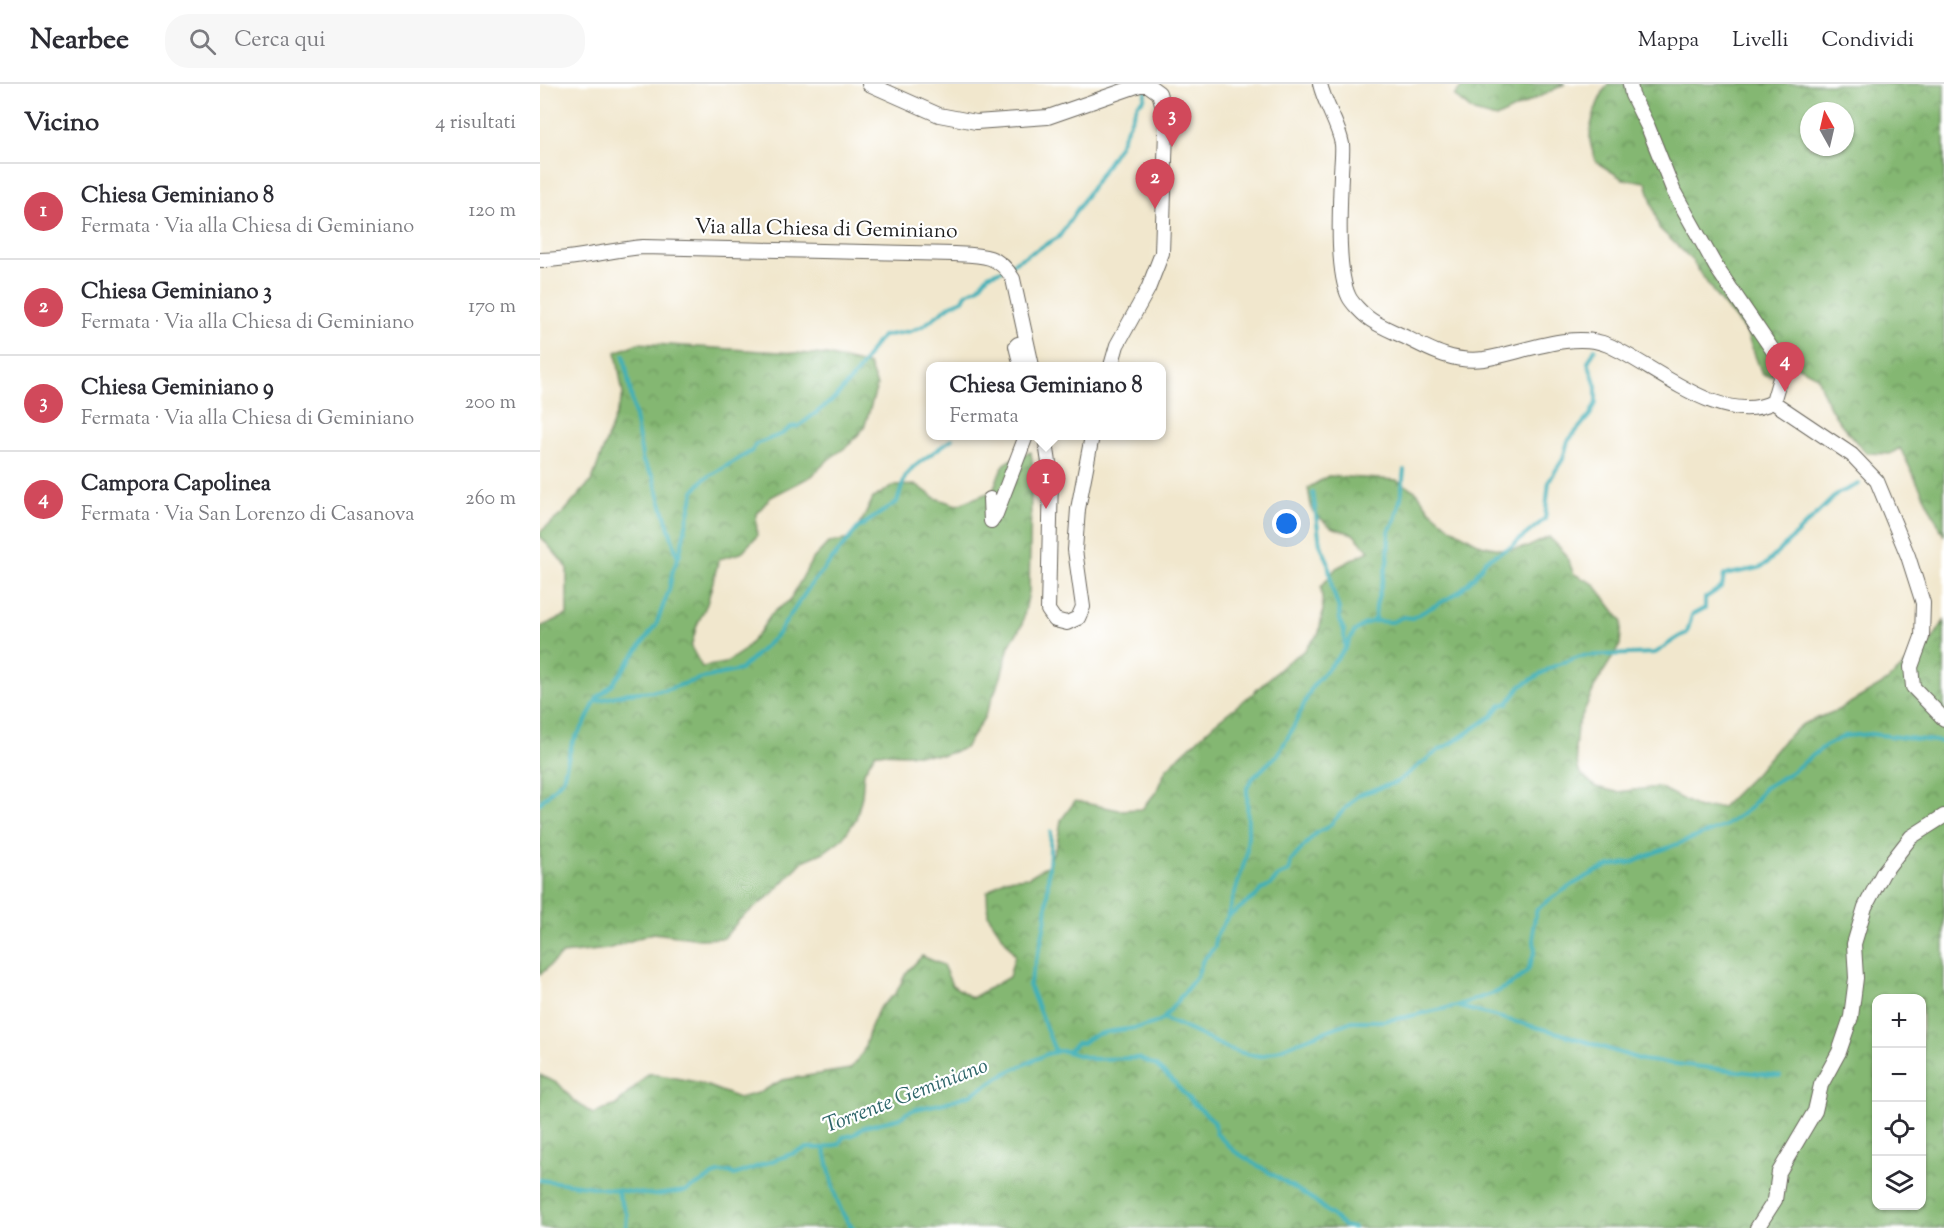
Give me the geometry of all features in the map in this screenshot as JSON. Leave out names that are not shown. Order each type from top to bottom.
[{"type":"street","points":[[869,84],[939,115],[976,122],[1048,117],[1140,84],[1148,85],[1159,93],[1166,130],[1162,253],[1148,289],[1117,345],[1112,362]]},
{"type":"street","points":[[1320,84],[1342,146],[1340,222],[1342,269],[1349,297],[1368,318],[1450,358],[1458,359],[1483,359],[1590,339],[1609,345],[1700,397],[1738,408],[1761,408],[1773,402],[1779,387],[1778,358],[1716,267],[1674,192],[1648,127],[1632,95],[1630,84]]},
{"type":"street","name":"Via alla Chiesa di Geminiano","points":[[540,260],[644,247],[975,255],[999,261],[1007,268],[1013,279],[1031,362]]},
{"type":"street","points":[[1019,362],[1017,346],[1027,343]]},
{"type":"street","points":[[1773,402],[1852,455],[1877,481],[1908,555],[1923,603],[1922,637],[1911,668],[1912,687],[1944,719]]},
{"type":"street","points":[[990,499],[991,520],[996,514],[1024,440]]},
{"type":"street","points":[[1046,440],[1051,477],[1051,542],[1047,604],[1051,615],[1067,623],[1078,618],[1083,607],[1075,550],[1078,510],[1091,440]]},
{"type":"street","points":[[1757,1228],[1775,1200],[1779,1172],[1815,1111],[1821,1085],[1839,1052],[1851,1017],[1856,978],[1854,944],[1864,908],[1883,873],[1911,837],[1944,816]]},
{"type":"green space","points":[[1464,84],[1565,84],[1496,118],[1474,112],[1454,96]]},
{"type":"green space","points":[[1608,84],[1944,84],[1944,536],[1900,448],[1890,454],[1866,453],[1837,418],[1826,400],[1817,376],[1797,366],[1770,376],[1762,374],[1746,332],[1716,296],[1691,259],[1659,228],[1646,182],[1623,179],[1596,162],[1590,132],[1598,103]]},
{"type":"green space","points":[[638,343],[826,355],[869,365],[877,386],[864,428],[849,445],[829,459],[812,476],[771,497],[756,514],[757,536],[741,553],[719,559],[707,604],[697,625],[691,647],[702,667],[725,663],[743,651],[759,633],[771,614],[790,600],[812,560],[828,543],[850,539],[873,498],[893,486],[917,485],[935,498],[957,505],[993,491],[1004,464],[1031,452],[1034,476],[1031,499],[1029,592],[1022,625],[1009,646],[1001,677],[984,718],[965,748],[944,755],[875,753],[864,772],[862,796],[856,819],[843,838],[824,852],[803,861],[771,895],[739,920],[724,938],[701,939],[653,933],[608,949],[562,954],[540,975],[540,627],[567,615],[567,567],[540,536],[540,532],[563,513],[592,480],[623,395],[616,352]]},
{"type":"green space","points":[[1328,476],[1397,480],[1417,492],[1430,510],[1451,528],[1481,545],[1505,550],[1528,547],[1549,537],[1565,553],[1574,574],[1594,584],[1622,621],[1620,645],[1596,684],[1577,727],[1575,750],[1579,772],[1596,787],[1617,792],[1659,787],[1699,808],[1722,807],[1785,739],[1803,724],[1838,710],[1886,682],[1932,640],[1944,621],[1944,1228],[540,1228],[540,1075],[559,1084],[574,1101],[593,1114],[616,1105],[649,1073],[697,1082],[739,1098],[761,1092],[782,1080],[850,1069],[863,1052],[879,1008],[896,993],[906,973],[922,956],[943,965],[952,985],[972,998],[1009,977],[1015,955],[988,915],[987,892],[1005,879],[1029,877],[1048,865],[1057,844],[1061,820],[1075,801],[1119,810],[1142,809],[1156,792],[1166,769],[1215,723],[1286,663],[1305,650],[1319,633],[1323,610],[1321,587],[1336,568],[1369,551],[1353,534],[1331,527],[1312,511],[1308,488]]},
{"type":"waterway","points":[[1008,266],[1059,237],[1119,146],[1138,104],[1144,99],[1146,89]]},
{"type":"waterway","points":[[540,803],[563,779],[572,743],[597,698],[612,685],[656,625],[679,556],[694,491],[704,479],[752,451],[756,444],[782,434],[791,427],[799,426],[835,398],[857,373],[875,344],[883,336],[911,331],[923,326],[951,305],[963,300],[966,294],[979,287],[988,275],[1002,270]]},
{"type":"waterway","points":[[1163,1019],[1197,976],[1203,960],[1215,947],[1215,938],[1227,918],[1246,857],[1247,788],[1253,778],[1278,754],[1312,687],[1345,649],[1354,632],[1373,621],[1392,622],[1403,617],[1412,618],[1449,598],[1475,576],[1486,560],[1512,546],[1545,519],[1549,481],[1563,459],[1568,441],[1590,415],[1596,403],[1596,386],[1588,362],[1595,349]]},
{"type":"waterway","points":[[624,355],[643,462],[653,476],[678,558]]},
{"type":"waterway","points":[[597,701],[628,693],[665,690],[699,679],[740,670],[777,635],[810,586],[858,528],[897,502],[905,477],[913,467],[951,440]]},
{"type":"waterway","points":[[1373,620],[1388,559],[1389,531],[1395,520],[1401,497],[1404,470]]},
{"type":"waterway","points":[[1228,917],[1261,890],[1271,885],[1277,877],[1289,871],[1291,861],[1315,834],[1328,827],[1358,795],[1397,782],[1439,750],[1492,716],[1501,705],[1508,703],[1521,686],[1552,667],[1580,656],[1659,651],[1687,633],[1692,615],[1705,608],[1705,598],[1722,587],[1724,575],[1759,568],[1766,564],[1837,494],[1859,484]]},
{"type":"waterway","points":[[1313,493],[1320,544],[1328,561],[1332,588],[1344,630],[1345,649]]},
{"type":"waterway","name":"Torrente Geminiano","points":[[540,1180],[654,1195],[686,1191],[718,1173],[730,1172],[734,1175],[808,1148],[824,1148],[839,1144],[843,1137],[853,1135],[864,1127],[900,1118],[916,1109],[972,1094],[1008,1072],[1047,1054],[1069,1051],[1077,1043],[1083,1043],[1090,1037],[1109,1031],[1143,1027],[1163,1019],[1236,1051],[1262,1056],[1352,1021],[1383,1021],[1456,1006],[1497,992],[1516,981],[1528,970],[1535,951],[1533,927],[1537,909],[1544,903],[1602,869],[1637,861],[1725,826],[1750,808],[1764,788],[1790,773],[1825,746],[1845,736],[1871,734],[1944,742]]},
{"type":"waterway","points":[[1051,832],[1046,917],[1029,985],[1055,1051]]},
{"type":"waterway","points":[[1456,1006],[1562,1034],[1642,1060],[1780,1076]]},
{"type":"waterway","points":[[1067,1052],[1093,1059],[1138,1058],[1155,1065],[1214,1121],[1216,1133],[1234,1151],[1314,1200],[1344,1226],[1354,1228]]},
{"type":"waterway","points":[[824,1148],[837,1200],[846,1220],[853,1228]]},
{"type":"waterway","points":[[617,1192],[627,1215],[626,1228]]},
{"type":"place","name":"Chiesa Geminiano 9","points":[[1172,147]]},
{"type":"place","name":"Chiesa Geminiano 3","points":[[1155,209]]},
{"type":"place","name":"Campora Capolinea","points":[[1785,392]]},
{"type":"place","name":"Chiesa Geminiano 8","points":[[1046,509]]}]
